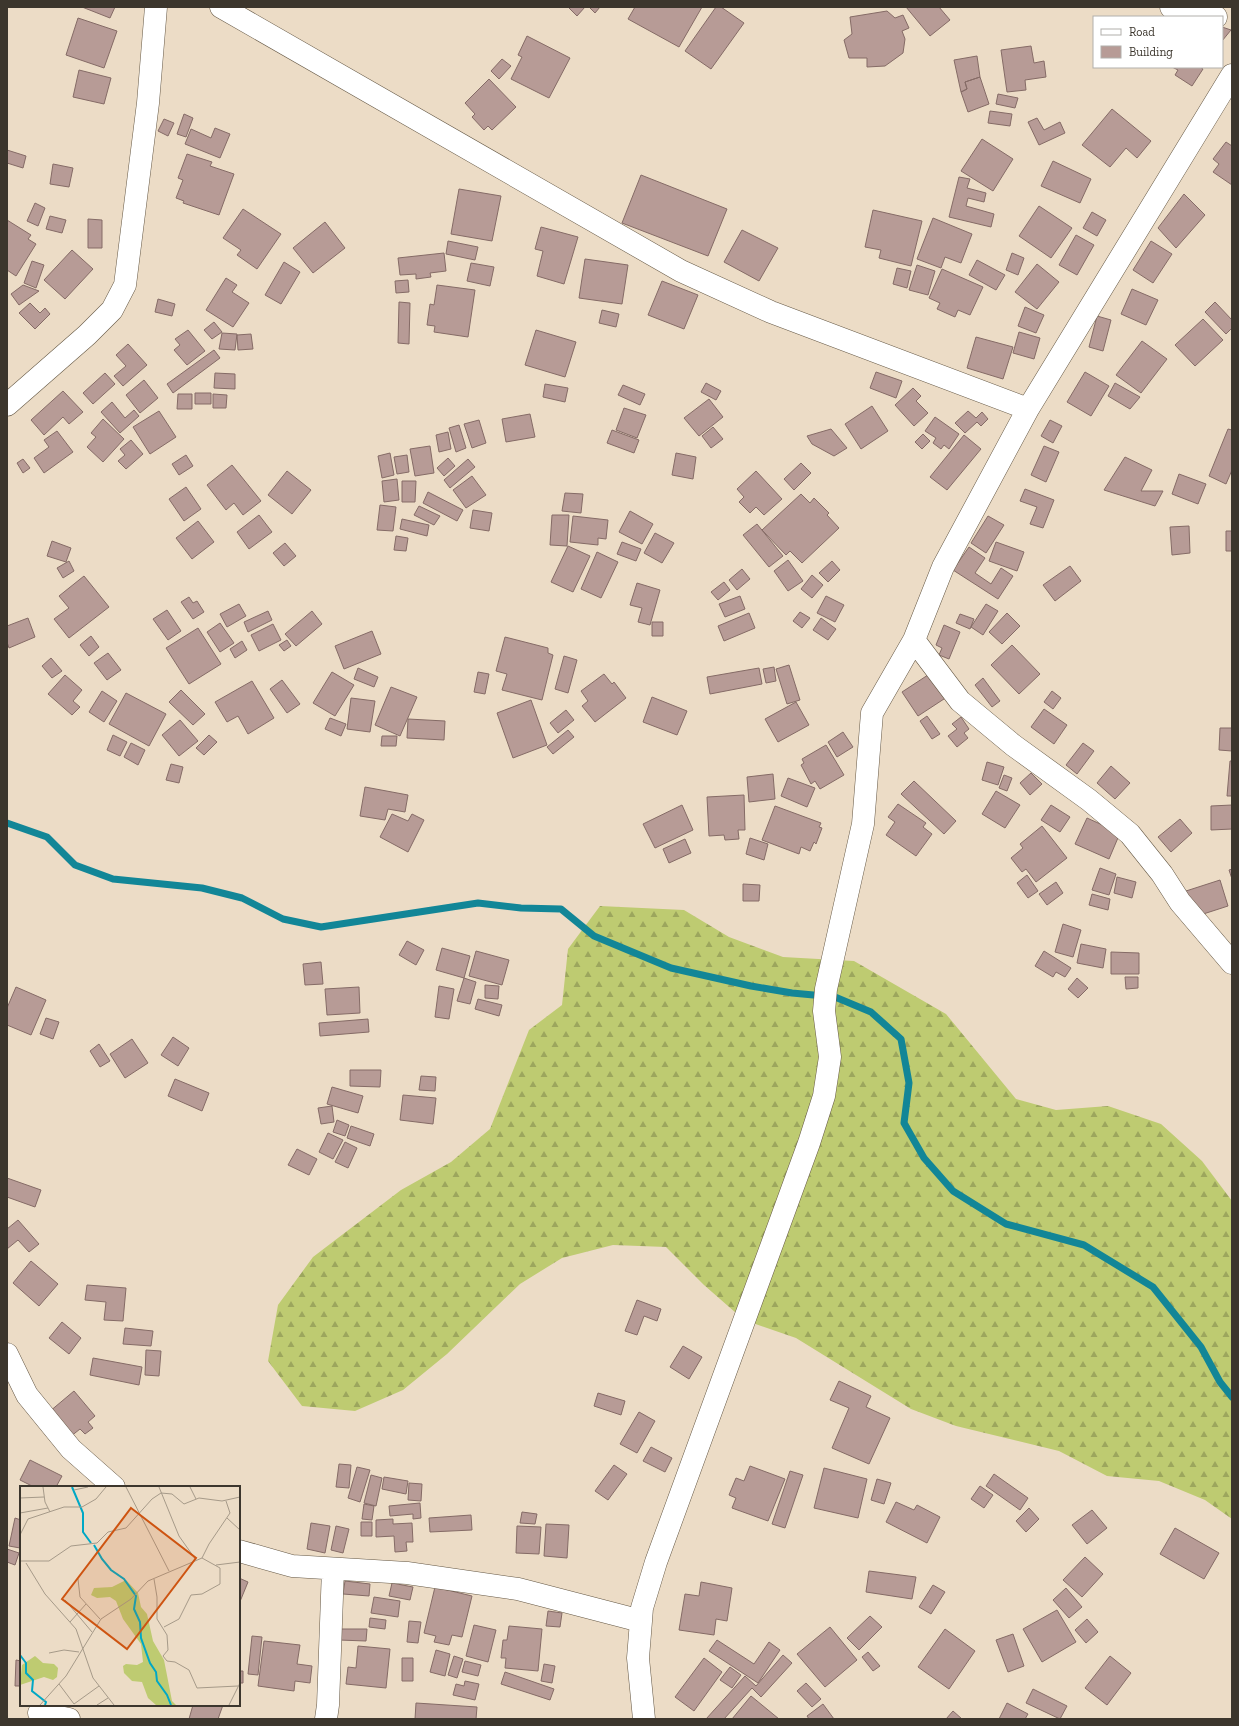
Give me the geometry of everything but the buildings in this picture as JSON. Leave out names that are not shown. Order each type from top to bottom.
[{"type":"street","points":[[7,405],[87,335],[112,310],[125,285],[148,103],[156,7]]},
{"type":"street","points":[[221,7],[681,270],[771,312],[1028,409]]},
{"type":"street","points":[[1171,7],[1212,16]]},
{"type":"street","points":[[644,1719],[638,1658],[642,1608],[656,1562],[809,1143],[824,1096],[830,1057],[824,1011],[826,989],[863,824],[872,713],[914,640],[943,567],[1028,409],[1232,75]]},
{"type":"street","points":[[914,640],[960,701],[1012,745],[1089,800],[1130,834],[1162,874],[1180,902],[1232,963]]},
{"type":"street","points":[[7,1354],[27,1395],[71,1449],[113,1486]]},
{"type":"street","points":[[240,1551],[292,1566],[406,1573],[518,1589],[641,1621]]},
{"type":"street","points":[[326,1719],[328,1705],[333,1569]]},
{"type":"street","points":[[39,1713],[69,1719]]},
{"type":"green space","points":[[600,906],[684,910],[729,937],[783,957],[854,961],[946,1014],[1016,1099],[1056,1110],[1108,1106],[1161,1124],[1202,1161],[1232,1201],[1232,1519],[1205,1500],[1159,1481],[1107,1476],[1059,1451],[956,1426],[911,1409],[796,1338],[744,1320],[704,1285],[666,1247],[613,1245],[562,1258],[520,1284],[447,1354],[403,1390],[355,1411],[302,1406],[268,1361],[278,1305],[313,1257],[401,1190],[451,1162],[490,1129],[529,1030],[562,1005],[568,949]]},
{"type":"waterway","points":[[7,823],[47,837],[75,865],[113,879],[202,888],[242,898],[283,919],[321,927],[478,903],[521,908],[561,909],[594,936],[671,968],[751,986],[792,993],[835,997],[871,1012],[901,1039],[909,1083],[904,1123],[924,1158],[953,1191],[1006,1224],[1084,1245],[1153,1287],[1201,1347],[1220,1382],[1232,1397]]}]
